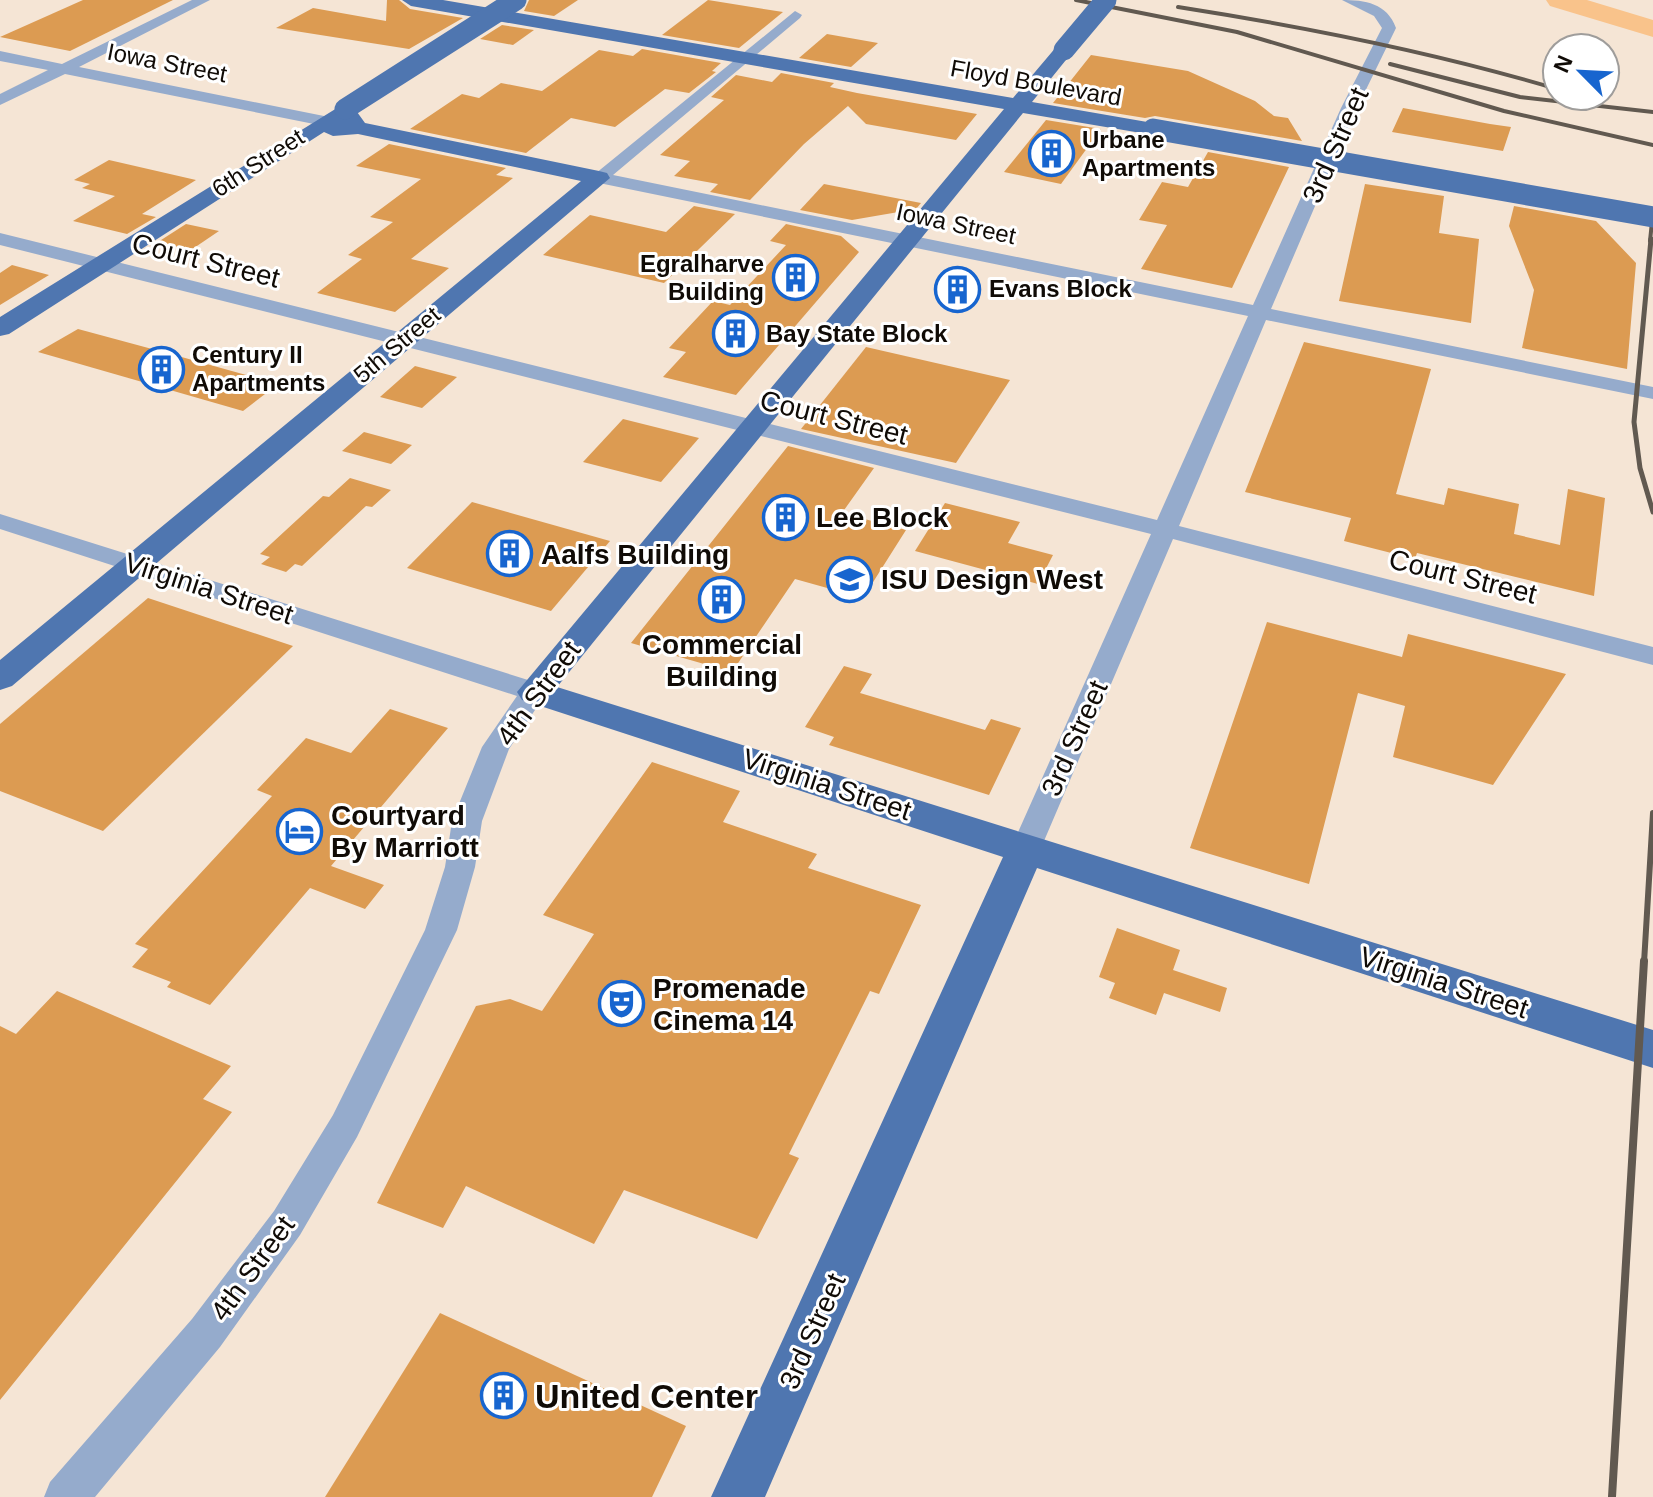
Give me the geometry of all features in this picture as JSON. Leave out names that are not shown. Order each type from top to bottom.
[{"type":"main road","name":"Floyd Boulevard","points":[[411,0],[741,57],[1024,97],[1153,129],[1653,217]]},
{"type":"main road","name":"6th Street","points":[[0,328],[516,0]]},
{"type":"main road","name":"4th Street","points":[[534,692],[1106,0]]},
{"type":"main road","points":[[345,109],[358,128]]},
{"type":"main road","name":"Iowa Street","points":[[299,137],[358,128],[599,178]]},
{"type":"main road","name":"5th Street","points":[[0,678],[599,178]]},
{"type":"main road","name":"Virginia Street","points":[[534,692],[1653,1049]]},
{"type":"main road","name":"3rd Street","points":[[738,1497],[1026,848]]},
{"type":"street","points":[[0,100],[203,0]]},
{"type":"street","name":"3rd Street","points":[[1026,848],[1349,108],[1389,28],[1387,19],[1379,13],[1349,0]]},
{"type":"street","name":"5th Street","points":[[599,178],[795,15]]},
{"type":"street","name":"Iowa Street","points":[[0,56],[324,121]]},
{"type":"street","name":"Iowa Street","points":[[599,178],[1653,393]]},
{"type":"street","name":"Court Street","points":[[0,239],[1166,530],[1653,656]]},
{"type":"street","name":"Virginia Street","points":[[0,521],[534,692]]},
{"type":"street","name":"4th Street","points":[[65,1497],[206,1333],[287,1223],[345,1126],[441,930],[460,867],[467,821],[496,747],[534,692]]},
{"type":"building","points":[[83,0],[173,0],[70,51],[0,37]]},
{"type":"building","points":[[387,0],[399,0],[410,9],[463,18],[409,49],[276,28],[313,8],[386,21]]},
{"type":"building","points":[[529,0],[578,0],[554,16],[524,11]]},
{"type":"building","points":[[708,0],[783,12],[739,48],[662,35]]},
{"type":"building","points":[[502,25],[534,30],[513,45],[480,39]]},
{"type":"building","points":[[827,34],[878,43],[851,67],[799,58]]},
{"type":"building","points":[[642,49],[721,63],[712,71],[716,72],[689,93],[665,89],[615,127],[571,118],[526,153],[410,129],[462,94],[479,98],[501,83],[542,91],[599,50],[633,56]]},
{"type":"building","points":[[1091,55],[1188,71],[1255,101],[1274,116],[1288,118],[1302,141],[1155,116],[1145,118],[1053,103]]},
{"type":"building","points":[[781,73],[834,83],[830,87],[857,93],[977,114],[956,140],[866,124],[848,106],[804,144],[750,200],[710,192],[718,184],[674,176],[690,161],[660,155],[724,100],[711,97],[736,75],[772,82]]},
{"type":"building","points":[[1403,108],[1511,127],[1503,151],[1392,132]]},
{"type":"building","name":"Urbane Apartments","points":[[1046,120],[1101,129],[1061,184],[1004,172]]},
{"type":"building","points":[[389,144],[506,168],[496,175],[513,178],[411,259],[449,268],[395,312],[317,293],[362,259],[348,255],[393,222],[370,217],[421,179],[356,166]]},
{"type":"building","points":[[1208,152],[1289,167],[1232,288],[1141,269],[1167,225],[1139,220],[1162,182],[1188,187]]},
{"type":"building","points":[[109,160],[196,180],[142,214],[156,217],[127,234],[73,221],[115,196],[82,188],[90,184],[74,180]]},
{"type":"building","points":[[824,184],[921,203],[916,209],[852,220],[800,210]]},
{"type":"building","points":[[1365,184],[1444,196],[1439,233],[1479,239],[1471,323],[1339,301]]},
{"type":"building","points":[[694,206],[735,214],[664,283],[543,255],[590,215],[666,232]]},
{"type":"building","points":[[1514,206],[1596,221],[1636,263],[1627,369],[1522,348],[1534,290],[1509,226]]},
{"type":"building","points":[[186,224],[219,231],[191,250],[158,242]]},
{"type":"building","points":[[786,224],[841,236],[859,252],[736,395],[663,377],[686,352],[669,348],[713,301],[730,305],[786,245],[770,241]]},
{"type":"building","points":[[12,265],[49,275],[0,305],[0,273]]},
{"type":"building","name":"Century II Apartments","points":[[78,329],[278,384],[243,411],[38,352]]},
{"type":"building","points":[[1304,342],[1431,369],[1396,494],[1444,505],[1448,488],[1519,504],[1514,534],[1560,545],[1568,489],[1605,498],[1594,596],[1417,553],[1415,559],[1344,541],[1351,518],[1245,492]]},
{"type":"building","points":[[866,347],[1010,380],[956,463],[801,429]]},
{"type":"building","points":[[415,366],[457,377],[422,408],[380,397]]},
{"type":"building","points":[[623,419],[699,438],[661,482],[583,462]]},
{"type":"building","points":[[364,432],[412,445],[391,464],[342,451]]},
{"type":"building","points":[[788,446],[874,468],[842,513],[906,530],[863,598],[795,579],[732,672],[631,643]]},
{"type":"building","points":[[350,478],[391,490],[372,507],[366,506],[302,566],[295,564],[286,572],[261,564],[270,557],[260,554],[323,496],[329,497]]},
{"type":"building","name":"Aalfs Building","points":[[472,502],[610,541],[551,611],[407,568]]},
{"type":"building","points":[[945,503],[1020,522],[1008,543],[1053,555],[1038,584],[915,551]]},
{"type":"building","points":[[148,598],[293,646],[103,831],[0,791],[0,724]]},
{"type":"building","points":[[1267,622],[1402,657],[1408,634],[1566,674],[1493,785],[1393,757],[1405,706],[1358,693],[1309,884],[1190,848]]},
{"type":"building","points":[[844,666],[872,674],[860,693],[985,730],[991,719],[1021,728],[989,795],[829,745],[834,737],[805,727]]},
{"type":"building","name":"Courtyard By Marriott","points":[[390,709],[448,728],[331,866],[384,885],[365,909],[310,888],[210,1005],[167,987],[171,982],[132,967],[148,949],[135,944],[272,796],[257,790],[306,738],[351,753]]},
{"type":"building","points":[[652,762],[740,791],[723,822],[817,854],[808,868],[921,905],[879,994],[870,991],[789,1154],[799,1158],[757,1239],[624,1190],[594,1244],[466,1186],[443,1228],[377,1203],[476,1006],[510,999],[542,1011],[594,934],[543,915]]},
{"type":"building","points":[[1117,928],[1180,950],[1173,970],[1227,988],[1220,1012],[1164,993],[1156,1015],[1109,998],[1115,983],[1099,977]]},
{"type":"building","points":[[57,991],[231,1066],[203,1099],[232,1112],[0,1400],[0,1026],[16,1034]]},
{"type":"building","name":"United Center","points":[[440,1313],[686,1426],[652,1497],[325,1497]]},
{"type":"waterway","points":[[1559,0],[1653,29]]},
{"type":"railway","points":[[1076,0],[1237,32],[1504,111],[1653,145]]},
{"type":"railway","points":[[1178,7],[1369,42],[1541,85]]},
{"type":"railway","points":[[1390,64],[1520,97],[1653,112]]},
{"type":"railway","points":[[1650,241],[1653,212]]},
{"type":"railway","points":[[1651,239],[1634,422],[1640,468],[1653,512]]},
{"type":"railway","points":[[1644,963],[1653,813]]},
{"type":"railway","points":[[1612,1497],[1644,961]]},
{"type":"place","name":"Urbane Apartments","points":[[1051,154]]},
{"type":"place","name":"Egralharve Building","points":[[795,278]]},
{"type":"place","name":"Evans Block","points":[[958,289]]},
{"type":"place","name":"Bay State Block","points":[[735,334]]},
{"type":"place","name":"Century II Apartments","points":[[161,369]]},
{"type":"place","name":"Lee Block","points":[[785,517]]},
{"type":"place","name":"Aalfs Building","points":[[510,554]]},
{"type":"place","name":"ISU Design West","points":[[850,579]]},
{"type":"place","name":"Commercial Building","points":[[722,600]]},
{"type":"place","name":"Courtyard By Marriott","points":[[300,831]]},
{"type":"place","name":"Promenade Cinema 14","points":[[622,1004]]},
{"type":"place","name":"United Center","points":[[504,1396]]}]
